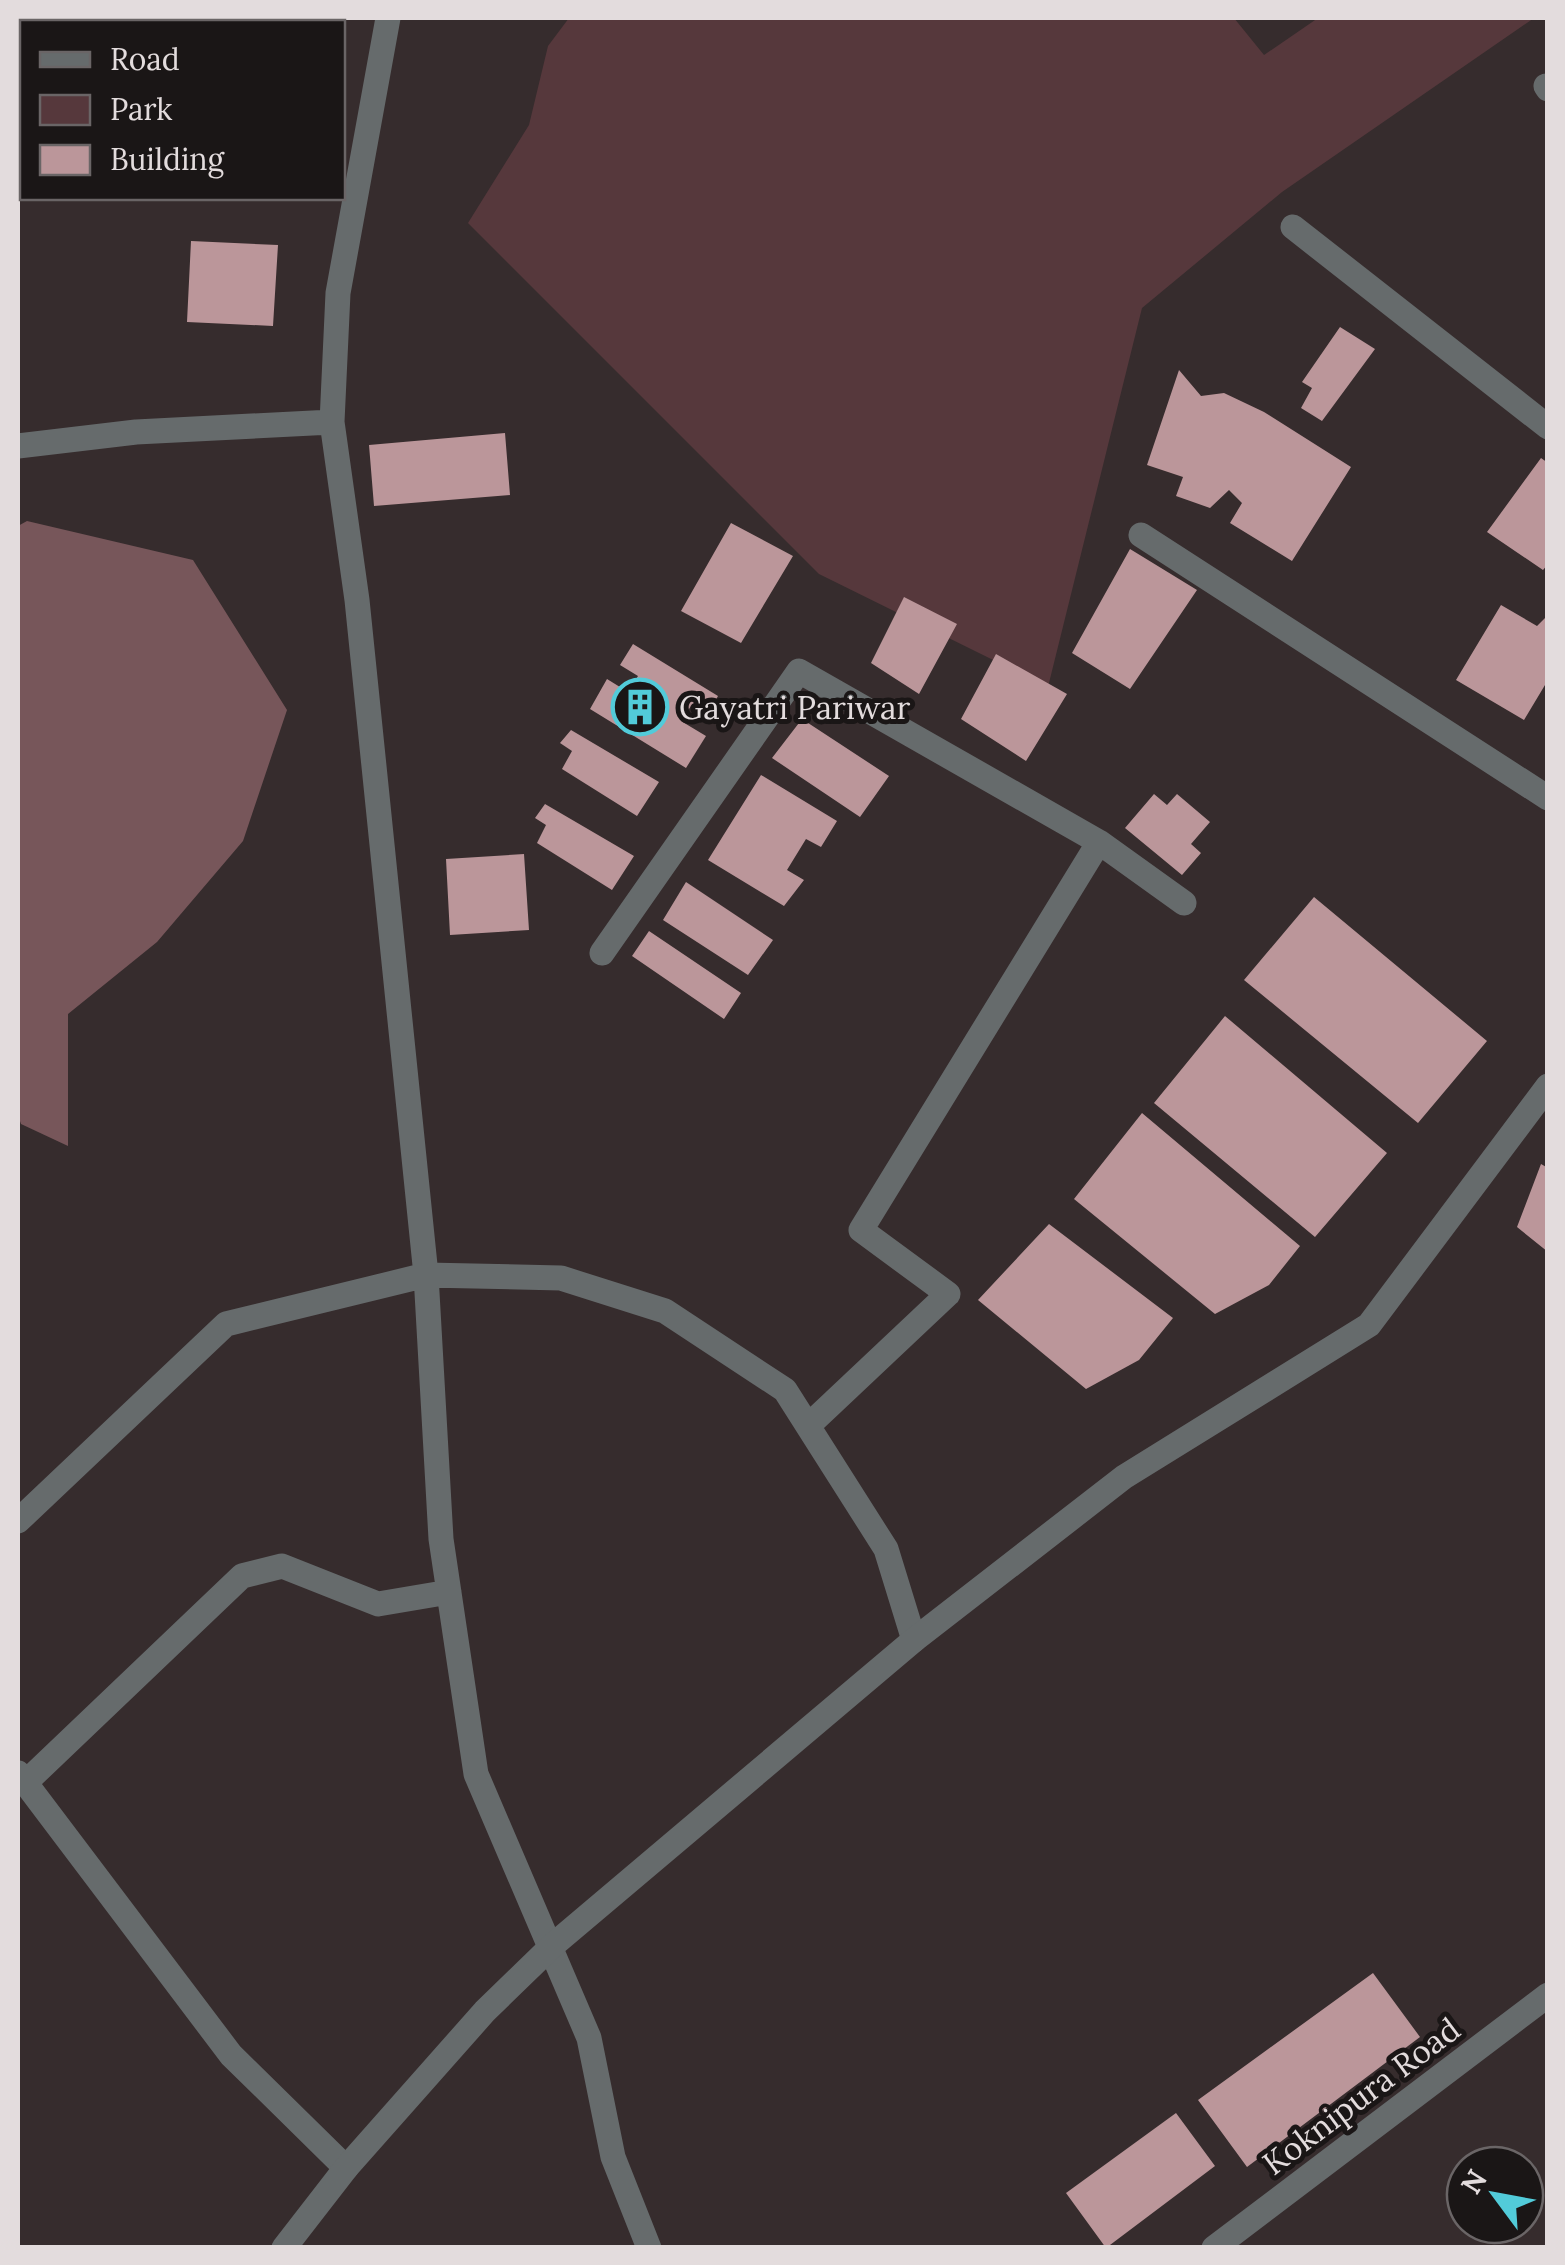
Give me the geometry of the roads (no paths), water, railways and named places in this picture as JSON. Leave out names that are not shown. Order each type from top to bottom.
[{"type":"street","points":[[388,18],[338,293],[332,422],[358,600],[426,1275],[441,1539],[476,1774],[590,2038],[613,2157],[649,2248]]},
{"type":"street","points":[[1293,228],[1548,427]]},
{"type":"street","points":[[18,446],[136,432],[332,422]]},
{"type":"street","points":[[1141,535],[1548,798]]},
{"type":"street","points":[[602,953],[799,671],[1099,842],[1184,903]]},
{"type":"street","points":[[808,1426],[948,1294],[861,1230],[1099,842]]},
{"type":"street","points":[[284,2248],[346,2168],[485,2011],[552,1946],[914,1640],[1124,1477],[1369,1325],[1548,1086]]},
{"type":"street","points":[[18,1521],[226,1324],[426,1275],[561,1278],[665,1311],[785,1390],[886,1549],[914,1640]]},
{"type":"street","points":[[346,2168],[231,2055],[21,1778],[242,1576],[282,1566],[378,1604],[448,1592]]},
{"type":"street","name":"Koknipura Road","points":[[1214,2248],[1548,1996]]},
{"type":"place","name":"Gayatri Pariwar","points":[[640,707]]}]
